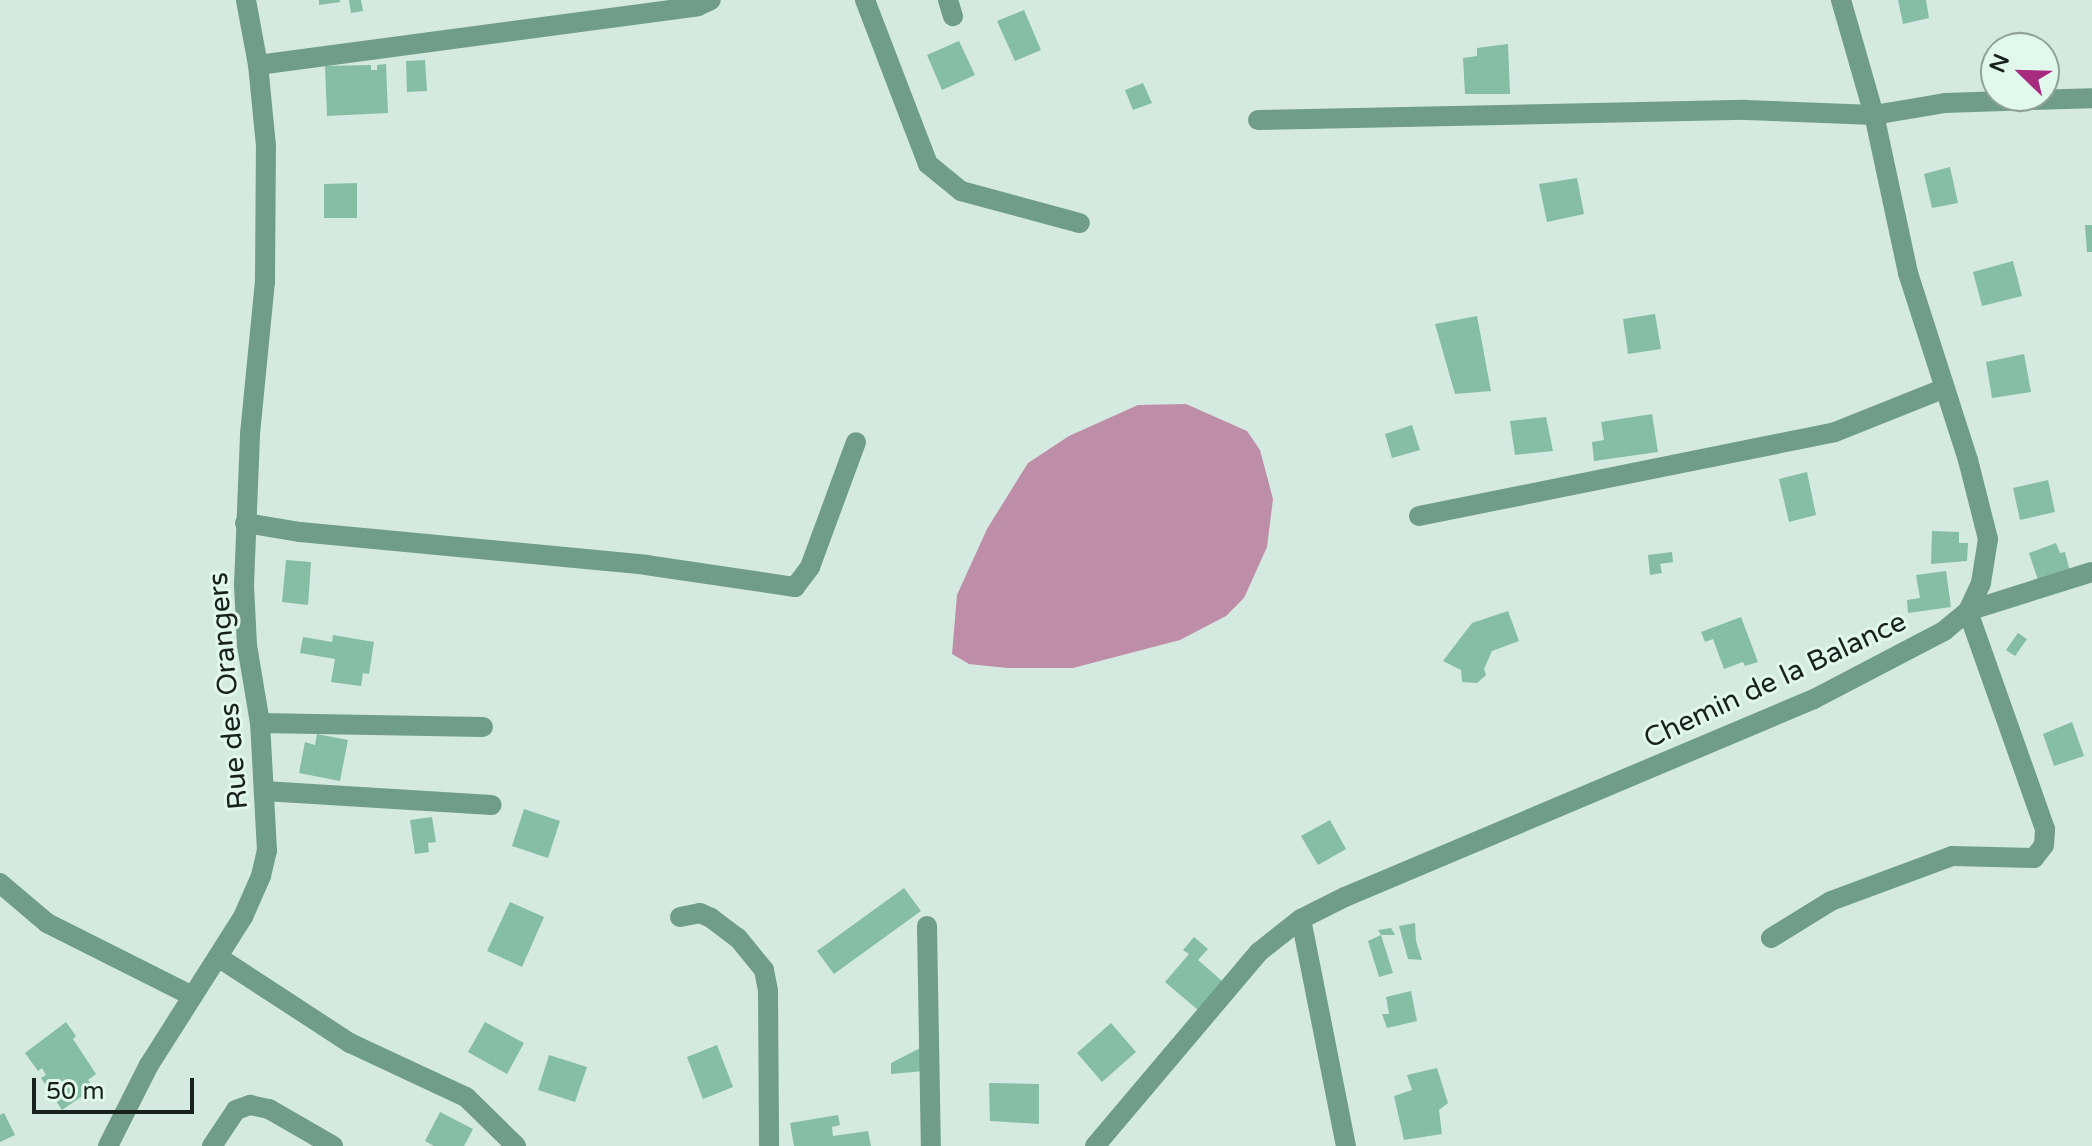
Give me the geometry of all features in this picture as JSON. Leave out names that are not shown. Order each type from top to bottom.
[{"type":"street","name":"Rue des Orangers","points":[[108,1146],[139,1083],[218,957],[261,876],[267,851],[260,723],[247,645],[245,523],[265,282],[266,146],[258,65],[246,0]]},
{"type":"street","points":[[258,65],[698,6],[711,0]]},
{"type":"street","points":[[865,0],[928,164],[961,191],[1080,223]]},
{"type":"street","points":[[1771,938],[1831,901],[1952,856],[2034,858],[2044,845],[2045,829],[1968,611],[1981,583],[1988,539],[1908,273],[1874,115],[1841,0]]},
{"type":"street","points":[[1258,120],[1746,110],[1874,115],[1945,103],[2092,98]]},
{"type":"street","points":[[1419,516],[1835,432],[1945,388]]},
{"type":"street","points":[[245,523],[378,541],[646,565],[795,587],[810,567],[856,442]]},
{"type":"street","points":[[1968,611],[2092,572]]},
{"type":"street","name":"Chemin de la Balance","points":[[1095,1146],[1259,952],[1301,919],[1345,897],[1814,699],[1944,631],[1968,611]]},
{"type":"street","points":[[260,723],[483,727]]},
{"type":"street","points":[[264,791],[492,805]]},
{"type":"street","points":[[0,883],[47,923],[192,996]]},
{"type":"street","points":[[680,917],[700,913],[711,918],[738,938],[764,970],[768,991],[769,1146]]},
{"type":"street","points":[[1301,919],[1346,1146]]},
{"type":"street","points":[[927,926],[931,1146]]},
{"type":"street","points":[[218,957],[350,1043],[466,1097],[516,1146]]},
{"type":"street","points":[[212,1146],[236,1110],[250,1105],[269,1109],[333,1146]]},
{"type":"shaded area","points":[[1186,404],[1247,431],[1260,450],[1273,499],[1267,547],[1244,598],[1226,616],[1180,640],[1073,668],[1007,668],[969,664],[952,654],[957,595],[987,529],[1028,463],[1069,436],[1138,405]]},
{"type":"building","points":[[319,0],[340,0],[340,2],[319,5]]},
{"type":"building","points":[[349,0],[361,0],[363,11],[351,13]]},
{"type":"building","points":[[1898,0],[1926,0],[1929,18],[1903,24]]},
{"type":"building","points":[[1024,10],[1041,50],[1015,61],[997,21]]},
{"type":"building","points":[[959,41],[975,75],[942,90],[927,55]]},
{"type":"building","points":[[1508,44],[1510,94],[1465,94],[1463,58],[1477,56],[1477,48]]},
{"type":"building","points":[[425,60],[427,91],[407,92],[406,61]]},
{"type":"building","points":[[386,64],[388,113],[327,116],[325,66],[371,65],[371,70],[377,70],[377,65]]},
{"type":"building","points":[[1143,83],[1152,103],[1133,110],[1125,90]]},
{"type":"building","points":[[1950,167],[1958,203],[1932,208],[1924,174]]},
{"type":"building","points":[[1577,178],[1584,214],[1547,222],[1539,184]]},
{"type":"building","points":[[357,183],[357,218],[324,218],[324,184]]},
{"type":"building","points":[[2085,225],[2092,225],[2092,252],[2087,252]]},
{"type":"building","points":[[2013,261],[2022,296],[1982,306],[1973,272]]},
{"type":"building","points":[[1655,314],[1661,349],[1628,354],[1623,319]]},
{"type":"building","points":[[1477,316],[1491,391],[1455,394],[1435,324]]},
{"type":"building","points":[[2024,354],[2031,392],[1992,398],[1986,362]]},
{"type":"building","points":[[1652,414],[1658,452],[1594,461],[1592,442],[1604,440],[1601,422]]},
{"type":"building","points":[[1546,417],[1553,451],[1515,455],[1510,421]]},
{"type":"building","points":[[1412,425],[1420,450],[1392,458],[1385,434]]},
{"type":"building","points":[[1807,472],[1816,515],[1789,522],[1779,479]]},
{"type":"building","points":[[2048,480],[2055,512],[2020,520],[2013,488]]},
{"type":"building","points":[[1932,531],[1959,532],[1959,543],[1968,543],[1967,561],[1931,564]]},
{"type":"building","points":[[2056,543],[2060,553],[2065,552],[2071,576],[2040,586],[2029,553]]},
{"type":"building","points":[[1672,552],[1673,562],[1660,564],[1662,573],[1650,575],[1648,555]]},
{"type":"building","points":[[286,560],[311,562],[308,605],[282,602]]},
{"type":"building","points":[[1946,571],[1951,607],[1908,613],[1907,600],[1920,598],[1916,575]]},
{"type":"building","points":[[1508,611],[1519,641],[1492,651],[1484,669],[1486,675],[1477,683],[1462,682],[1461,670],[1443,661],[1472,623]]},
{"type":"building","points":[[1741,617],[1758,662],[1745,666],[1743,662],[1724,669],[1713,639],[1705,642],[1701,632]]},
{"type":"building","points":[[2018,633],[2027,639],[2015,656],[2006,650]]},
{"type":"building","points":[[333,635],[374,642],[369,674],[363,673],[361,686],[331,682],[335,659],[300,653],[303,637],[332,642]]},
{"type":"building","points":[[2072,722],[2084,756],[2054,766],[2043,734]]},
{"type":"building","points":[[317,734],[348,740],[340,781],[299,773],[305,742],[315,745]]},
{"type":"building","points":[[524,809],[560,821],[548,858],[512,846]]},
{"type":"building","points":[[432,817],[436,842],[428,843],[429,852],[415,854],[410,820]]},
{"type":"building","points":[[1330,820],[1346,849],[1318,865],[1301,836]]},
{"type":"building","points":[[904,888],[921,911],[834,974],[817,951]]},
{"type":"building","points":[[510,902],[544,917],[522,967],[487,951]]},
{"type":"building","points":[[1415,923],[1422,960],[1408,959],[1399,926]]},
{"type":"building","points":[[1391,928],[1395,935],[1381,935],[1378,930]]},
{"type":"building","points":[[1381,935],[1393,973],[1379,977],[1368,941]]},
{"type":"building","points":[[1194,937],[1208,949],[1198,960],[1222,981],[1198,1010],[1165,982],[1189,954],[1183,950]]},
{"type":"building","points":[[1411,991],[1417,1021],[1387,1028],[1382,1014],[1389,1014],[1386,997]]},
{"type":"building","points":[[66,1022],[76,1036],[73,1039],[96,1074],[88,1080],[94,1088],[62,1110],[41,1078],[46,1075],[42,1068],[38,1071],[25,1053]]},
{"type":"building","points":[[485,1022],[524,1043],[507,1074],[468,1052]]},
{"type":"building","points":[[1111,1023],[1136,1052],[1102,1082],[1077,1053]]},
{"type":"building","points":[[934,1041],[940,1098],[927,1099],[924,1071],[891,1074],[891,1063]]},
{"type":"building","points":[[717,1045],[733,1087],[703,1099],[687,1057]]},
{"type":"building","points":[[549,1055],[587,1067],[575,1102],[538,1090]]},
{"type":"building","points":[[1437,1068],[1448,1103],[1439,1110],[1442,1134],[1404,1140],[1394,1096],[1412,1090],[1407,1075]]},
{"type":"building","points":[[989,1083],[1039,1084],[1039,1124],[990,1121]]},
{"type":"building","points":[[440,1112],[473,1129],[464,1146],[434,1146],[425,1141]]},
{"type":"building","points":[[4,1113],[15,1135],[0,1142],[0,1115]]},
{"type":"building","points":[[838,1115],[840,1125],[832,1127],[833,1136],[868,1131],[871,1146],[794,1146],[790,1123]]}]
